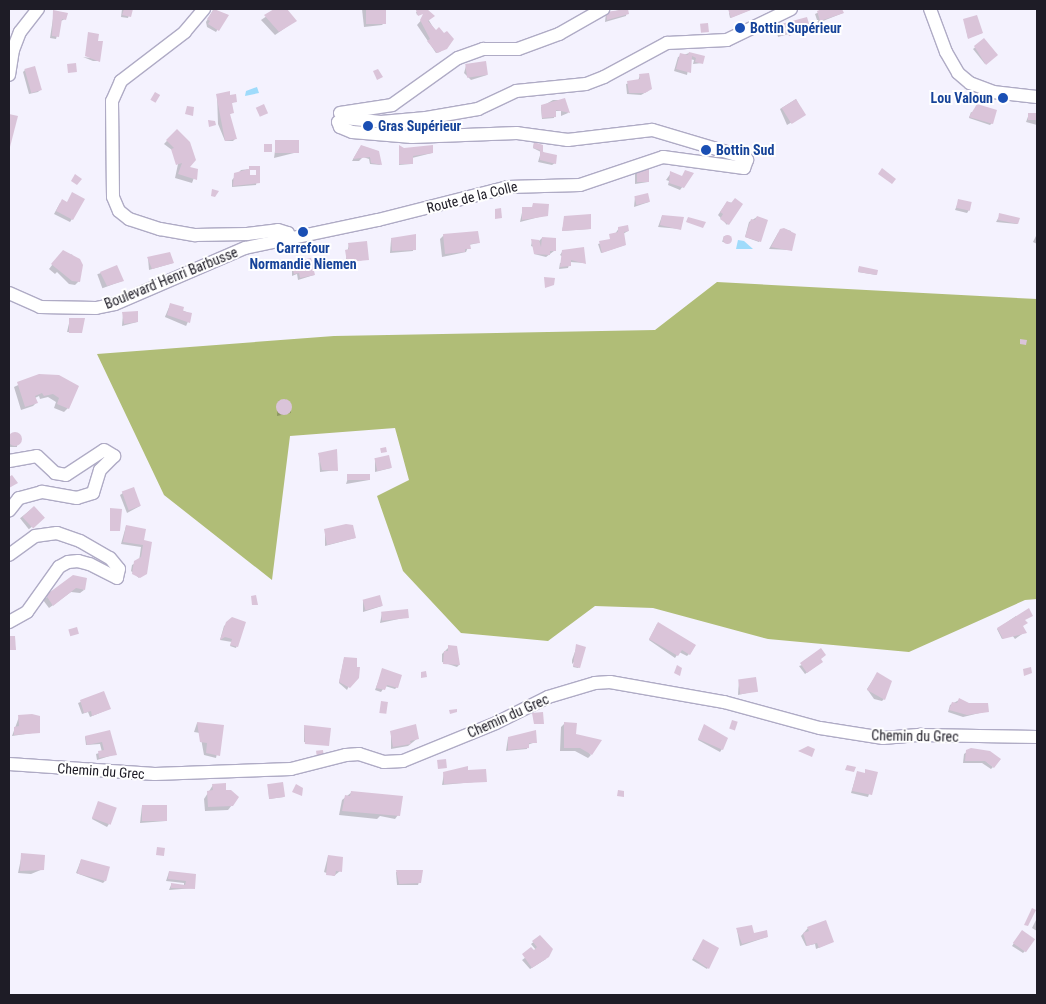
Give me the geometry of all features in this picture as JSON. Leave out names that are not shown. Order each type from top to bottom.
[{"type":"street","points":[[9,75],[20,32],[38,9]]},
{"type":"street","points":[[204,9],[185,32],[121,81],[112,101],[113,197],[119,211],[129,219],[160,229],[195,235],[247,234],[278,230],[288,233],[290,238]]},
{"type":"street","points":[[602,9],[559,34],[518,49],[483,49],[471,53],[392,105],[343,111],[339,119],[380,122],[426,118],[478,109],[516,91],[586,84],[604,78],[667,43],[727,40],[791,9]]},
{"type":"street","points":[[930,9],[946,52],[958,73],[970,83],[993,92],[1037,97]]},
{"type":"street","name":"Route de la Colle","points":[[305,236],[516,186],[580,184],[663,157],[740,170],[748,164],[740,156],[652,130],[568,140],[517,133],[412,137],[352,132],[340,127],[339,119]]},
{"type":"street","name":"Boulevard Henri Barbusse","points":[[9,293],[40,307],[96,308],[115,304],[219,257],[290,238],[305,236]]},
{"type":"street","points":[[9,461],[37,456],[55,472],[66,475],[91,455],[104,450],[114,456],[100,470],[92,494],[77,498],[42,492],[19,498],[9,511]]},
{"type":"street","points":[[9,555],[45,532],[80,541],[110,558],[119,569],[117,578],[84,562],[68,562],[59,567],[27,612],[9,622]]},
{"type":"street","name":"Chemin du Grec","points":[[9,764],[155,774],[291,769],[346,755],[359,754],[384,762],[403,761],[496,724],[548,697],[595,683],[610,682],[724,702],[820,728],[883,738],[921,735],[1037,737]]},
{"type":"green space","points":[[717,282],[1037,299],[1037,599],[1025,600],[909,652],[768,639],[653,608],[595,606],[548,641],[461,633],[403,571],[377,496],[409,480],[395,428],[290,436],[272,580],[164,495],[97,354],[334,336],[655,330]]},
{"type":"water","points":[[257,87],[259,93],[245,96],[246,91]]},
{"type":"water","points":[[738,240],[744,241],[753,249],[736,249]]},
{"type":"building","points":[[124,9],[133,9],[131,17],[122,15]]},
{"type":"building","points":[[214,9],[229,15],[219,31],[208,24],[210,21],[207,19]]},
{"type":"building","points":[[274,9],[287,9],[297,21],[279,32],[264,15]]},
{"type":"building","points":[[366,9],[386,9],[386,24],[366,24]]},
{"type":"building","points":[[427,9],[435,16],[428,21],[436,30],[439,27],[444,33],[447,31],[454,39],[447,49],[437,53],[427,41],[430,39],[420,20],[423,14],[418,16],[416,10]]},
{"type":"building","points":[[628,9],[629,14],[607,20],[606,12]]},
{"type":"building","points":[[728,9],[751,9],[751,10],[731,18]]},
{"type":"building","points":[[822,9],[842,9],[844,13],[820,21],[817,11]]},
{"type":"building","points":[[53,10],[68,13],[66,20],[62,19],[59,37],[52,36]]},
{"type":"building","points":[[977,15],[983,33],[968,39],[963,19]]},
{"type":"building","points":[[807,17],[810,27],[805,30],[789,36],[788,33],[781,36],[779,32],[772,34],[770,27]]},
{"type":"building","points":[[708,23],[709,32],[701,33],[700,24]]},
{"type":"building","points":[[88,32],[99,34],[98,41],[103,41],[100,62],[85,56]]},
{"type":"building","points":[[984,38],[998,55],[986,65],[974,46]]},
{"type":"building","points":[[689,52],[705,56],[703,64],[695,62],[696,58],[692,56],[691,73],[676,69],[680,53],[688,55]]},
{"type":"building","points":[[486,61],[488,75],[467,78],[465,64]]},
{"type":"building","points":[[76,63],[77,72],[68,73],[67,64]]},
{"type":"building","points":[[35,66],[42,90],[31,93],[24,69]]},
{"type":"building","points":[[378,69],[383,77],[377,80],[373,71]]},
{"type":"building","points":[[649,73],[652,89],[645,93],[629,93],[627,81],[640,79],[639,74]]},
{"type":"building","points":[[230,91],[230,95],[236,94],[237,102],[232,103],[234,113],[230,114],[237,139],[225,141],[216,94]]},
{"type":"building","points":[[155,92],[160,95],[156,103],[150,100]]},
{"type":"building","points":[[565,98],[570,113],[556,110],[556,117],[542,118],[541,105]]},
{"type":"building","points":[[796,99],[806,115],[792,124],[782,108]]},
{"type":"building","points":[[264,104],[268,113],[260,117],[256,108]]},
{"type":"building","points":[[977,104],[997,110],[993,124],[969,117]]},
{"type":"building","points":[[187,106],[194,107],[193,116],[185,114]]},
{"type":"building","points":[[1028,113],[1037,113],[1037,120],[1028,120]]},
{"type":"building","points":[[9,114],[18,116],[10,147],[9,147]]},
{"type":"building","points":[[208,120],[215,121],[216,125],[209,127]]},
{"type":"building","points":[[177,129],[190,142],[196,160],[190,167],[198,169],[197,180],[178,174],[182,163],[176,165],[171,149],[174,148],[166,140]]},
{"type":"building","points":[[275,140],[299,140],[299,153],[275,153]]},
{"type":"building","points":[[534,142],[543,145],[543,152],[557,155],[556,164],[540,160],[540,150],[533,148]]},
{"type":"building","points":[[264,144],[272,144],[272,152],[264,152]]},
{"type":"building","points":[[361,145],[379,151],[382,165],[371,163],[370,157],[353,159]]},
{"type":"building","points":[[399,145],[404,148],[433,145],[433,153],[413,156],[413,164],[399,164]]},
{"type":"building","points":[[249,166],[260,166],[260,183],[233,186],[234,173],[249,169]],"holes":[[[250,170],[256,170],[256,175],[250,175]]]},
{"type":"building","points":[[637,168],[649,168],[649,182],[637,182]]},
{"type":"building","points":[[882,168],[896,179],[892,184],[878,174]]},
{"type":"building","points":[[685,170],[694,173],[684,188],[669,183],[670,171],[682,176]]},
{"type":"building","points":[[75,174],[82,179],[77,185],[71,181]]},
{"type":"building","points":[[212,189],[219,191],[215,197],[211,196]]},
{"type":"building","points":[[72,192],[85,199],[73,220],[56,211],[62,199],[67,202]]},
{"type":"building","points":[[648,193],[650,202],[636,205],[634,196]]},
{"type":"building","points":[[735,198],[743,204],[729,225],[720,219],[723,214],[720,212],[727,201],[731,203]]},
{"type":"building","points":[[958,199],[972,202],[970,211],[956,208]]},
{"type":"building","points":[[533,203],[549,204],[548,216],[522,220],[522,207],[532,207]]},
{"type":"building","points":[[501,208],[502,218],[495,219],[495,209]]},
{"type":"building","points":[[999,213],[1020,218],[1018,224],[998,220]]},
{"type":"building","points":[[591,214],[591,229],[562,231],[564,216]]},
{"type":"building","points":[[662,215],[684,217],[681,230],[660,225]]},
{"type":"building","points":[[757,216],[768,220],[761,242],[745,237],[751,219],[755,220]]},
{"type":"building","points":[[688,217],[706,222],[703,228],[686,222]]},
{"type":"building","points":[[628,225],[629,231],[624,232],[626,245],[602,253],[599,241],[610,239],[609,234],[618,232],[618,227]]},
{"type":"building","points":[[784,228],[796,234],[792,251],[771,247],[780,229]]},
{"type":"building","points":[[478,231],[480,243],[470,244],[471,249],[465,249],[465,252],[445,254],[443,234]]},
{"type":"building","points":[[416,234],[416,250],[392,251],[391,238]]},
{"type":"building","points":[[727,235],[731,239],[727,243],[723,239]]},
{"type":"building","points":[[542,237],[556,238],[556,251],[550,251],[550,255],[534,254],[531,239],[539,240],[541,247]]},
{"type":"building","points":[[367,241],[369,260],[347,262],[345,250],[349,249],[348,243]]},
{"type":"building","points":[[584,247],[586,264],[571,260],[571,266],[560,267],[562,250]]},
{"type":"building","points":[[63,250],[80,259],[83,265],[80,282],[72,281],[51,264]]},
{"type":"building","points":[[170,252],[174,263],[152,269],[147,257]]},
{"type":"building","points":[[311,258],[315,275],[300,278],[299,273],[294,274],[291,262]]},
{"type":"building","points":[[117,265],[124,281],[107,286],[100,272]]},
{"type":"building","points":[[859,266],[878,270],[877,275],[858,272]]},
{"type":"building","points":[[544,277],[555,278],[554,285],[545,288]]},
{"type":"building","points":[[170,303],[184,307],[183,311],[192,313],[190,323],[167,315]]},
{"type":"building","points":[[138,311],[138,322],[124,324],[122,312]]},
{"type":"building","points":[[69,318],[85,318],[82,333],[69,333]]},
{"type":"building","points":[[1020,339],[1027,340],[1026,345],[1020,344]]},
{"type":"building","points":[[39,374],[59,375],[79,386],[69,409],[57,404],[59,398],[53,394],[44,396],[42,393],[35,396],[38,403],[25,407],[17,382]]},
{"type":"building","points":[[284,399],[290,401],[292,407],[290,413],[284,415],[278,413],[276,407],[278,401]]},
{"type":"building","points":[[12,432],[18,432],[22,439],[18,446],[12,446],[8,442],[8,436]]},
{"type":"building","points":[[386,447],[387,452],[381,453],[380,448]]},
{"type":"building","points":[[337,449],[338,471],[322,470],[318,453]]},
{"type":"building","points":[[389,455],[392,468],[377,471],[374,458]]},
{"type":"building","points":[[347,474],[370,474],[370,480],[347,480]]},
{"type":"building","points":[[12,475],[18,483],[9,488],[9,477]]},
{"type":"building","points":[[134,487],[141,506],[129,510],[122,491]]},
{"type":"building","points":[[34,506],[45,518],[33,529],[22,517]]},
{"type":"building","points":[[110,508],[122,509],[120,531],[110,531]]},
{"type":"building","points":[[346,524],[353,525],[356,538],[327,545],[324,529]]},
{"type":"building","points":[[126,525],[146,529],[144,540],[152,542],[147,574],[140,578],[132,574],[134,561],[141,557],[143,545],[123,542]]},
{"type":"building","points":[[73,575],[87,578],[85,590],[76,588],[53,606],[46,595]]},
{"type":"building","points":[[256,595],[258,605],[252,605],[251,596]]},
{"type":"building","points":[[380,595],[383,606],[365,610],[363,600]]},
{"type":"building","points":[[1029,608],[1033,616],[1025,620],[1028,623],[1023,626],[1027,633],[1003,639],[997,628]]},
{"type":"building","points":[[408,609],[409,618],[382,621],[381,612]]},
{"type":"building","points":[[232,617],[246,622],[238,647],[230,645],[232,639],[225,637],[220,640],[226,622]]},
{"type":"building","points":[[658,622],[696,645],[690,655],[682,650],[678,656],[649,639]]},
{"type":"building","points":[[77,627],[79,634],[70,636],[68,629]]},
{"type":"building","points":[[9,636],[15,636],[16,650],[9,650]]},
{"type":"building","points":[[576,644],[586,647],[580,668],[573,666]]},
{"type":"building","points":[[448,645],[457,646],[460,665],[443,664],[444,651],[448,651]]},
{"type":"building","points":[[821,648],[826,655],[821,659],[823,662],[807,673],[800,663]]},
{"type":"building","points":[[344,657],[357,658],[357,667],[360,667],[359,678],[350,688],[339,682]]},
{"type":"building","points":[[677,665],[682,668],[680,676],[674,673]]},
{"type":"building","points":[[1031,667],[1032,673],[1024,676],[1023,669]]},
{"type":"building","points":[[382,668],[402,675],[398,688],[387,685],[385,690],[376,688]]},
{"type":"building","points":[[426,671],[427,677],[421,678],[421,672]]},
{"type":"building","points":[[877,672],[892,681],[885,700],[867,690]]},
{"type":"building","points":[[756,677],[758,692],[740,694],[738,680]]},
{"type":"building","points":[[104,691],[111,709],[92,716],[91,711],[84,713],[80,700]]},
{"type":"building","points":[[959,698],[969,703],[988,703],[989,712],[967,715],[949,710],[952,702],[957,703]]},
{"type":"building","points":[[381,701],[388,702],[386,714],[379,713]]},
{"type":"building","points":[[457,709],[457,712],[450,714],[449,710]]},
{"type":"building","points":[[543,712],[544,724],[534,724],[532,713]]},
{"type":"building","points":[[32,714],[40,716],[40,733],[14,735],[14,727],[19,726],[18,715]]},
{"type":"building","points":[[732,720],[738,722],[735,730],[729,729]]},
{"type":"building","points":[[197,722],[224,725],[220,756],[206,753],[207,743],[200,742]]},
{"type":"building","points":[[564,722],[577,723],[576,734],[602,740],[592,755],[580,748],[564,748]]},
{"type":"building","points":[[416,724],[419,739],[410,741],[411,744],[393,747],[390,731]]},
{"type":"building","points":[[704,724],[728,738],[723,750],[698,739]]},
{"type":"building","points":[[304,725],[331,728],[329,746],[305,744]]},
{"type":"building","points":[[110,730],[117,755],[99,758],[98,751],[104,750],[102,742],[87,745],[85,736]]},
{"type":"building","points":[[536,730],[537,743],[529,743],[529,748],[508,750],[508,737]]},
{"type":"building","points":[[808,746],[815,749],[812,757],[798,751]]},
{"type":"building","points":[[971,748],[990,751],[1001,759],[994,768],[985,761],[965,761],[966,750]]},
{"type":"building","points":[[323,750],[324,758],[317,759],[316,751]]},
{"type":"building","points":[[446,759],[447,768],[438,769],[437,760]]},
{"type":"building","points":[[847,765],[856,767],[854,772],[845,770]]},
{"type":"building","points":[[468,766],[468,770],[486,769],[487,782],[444,784],[443,772]]},
{"type":"building","points":[[865,769],[878,772],[872,795],[852,791],[857,771],[865,773]]},
{"type":"building","points":[[283,782],[285,797],[269,799],[267,784]]},
{"type":"building","points":[[226,783],[226,790],[231,790],[239,797],[233,806],[208,807],[207,791],[213,790],[212,784]]},
{"type":"building","points":[[296,784],[303,788],[302,796],[292,792]]},
{"type":"building","points":[[618,790],[624,791],[624,797],[617,796]]},
{"type":"building","points":[[351,791],[403,796],[400,816],[342,811],[345,795],[350,796]]},
{"type":"building","points":[[98,801],[117,808],[111,825],[92,818]]},
{"type":"building","points":[[142,805],[167,805],[167,821],[142,821]]},
{"type":"building","points":[[157,847],[165,848],[164,856],[156,855]]},
{"type":"building","points":[[21,853],[45,855],[44,870],[20,871]]},
{"type":"building","points":[[328,855],[343,857],[342,872],[336,871],[335,876],[326,875]]},
{"type":"building","points":[[81,859],[110,867],[106,881],[77,873]]},
{"type":"building","points":[[396,870],[423,870],[421,883],[399,884]]},
{"type":"building","points":[[169,871],[196,874],[195,889],[171,888],[171,883],[185,885],[186,881],[168,879]]},
{"type":"building","points":[[1032,908],[1036,910],[1028,926],[1024,925]]},
{"type":"building","points":[[826,920],[834,942],[819,948],[817,943],[807,946],[803,933],[809,931],[807,927]]},
{"type":"building","points":[[752,925],[754,933],[767,930],[768,937],[742,944],[736,928]]},
{"type":"building","points":[[1022,930],[1035,939],[1026,952],[1013,943]]},
{"type":"building","points":[[540,935],[553,949],[549,957],[532,968],[522,954],[531,947],[534,950],[537,947],[532,941]]},
{"type":"building","points":[[703,939],[719,948],[709,969],[693,958]]},
{"type":"place","name":"Bottin Supérieur","points":[[740,28]]},
{"type":"place","name":"Lou Valoun","points":[[1003,98]]},
{"type":"place","name":"Gras Supérieur","points":[[368,126]]},
{"type":"place","name":"Bottin Sud","points":[[706,150]]},
{"type":"place","name":"Carrefour Normandie Niemen","points":[[303,232]]}]
